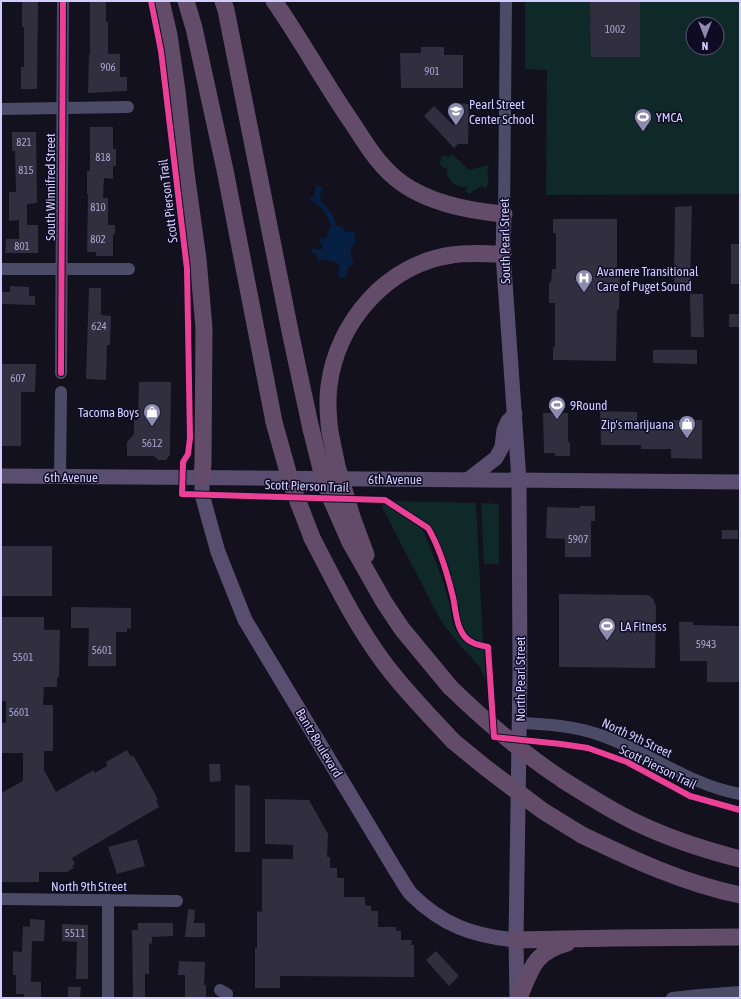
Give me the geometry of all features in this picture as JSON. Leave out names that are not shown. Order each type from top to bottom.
[{"type":"highway","points":[[161,1],[169,35],[177,91],[186,173],[198,259],[204,328],[204,439],[202,477]]},
{"type":"highway","points":[[186,1],[194,28],[225,170],[274,422],[291,483],[312,538],[348,608],[382,661],[453,741],[543,811],[582,835],[630,858],[678,878],[740,895]]},
{"type":"highway","points":[[223,1],[291,336],[321,469],[331,498],[350,542],[384,602],[407,635],[450,687],[468,705],[513,743],[563,780],[611,810],[636,823],[717,853],[740,859]]},
{"type":"highway","points":[[274,1],[367,146],[384,168],[402,184],[414,191],[438,201],[480,212],[504,214]]},
{"type":"highway","points":[[384,602],[352,517],[337,466],[330,432],[328,399],[329,385],[339,349],[346,332],[367,301],[396,276],[418,264],[450,255],[465,253],[503,254]]},
{"type":"highway","points":[[516,940],[740,937]]},
{"type":"highway","points":[[518,998],[537,958],[553,946],[581,938]]},
{"type":"main road","name":"South Pearl Street","points":[[504,214],[503,254],[519,480]]},
{"type":"main road","points":[[469,479],[496,458],[502,447],[506,425],[514,414]]},
{"type":"main road","name":"6th Avenue","points":[[1,476],[740,482]]},
{"type":"main road","name":"Bantz Boulevard","points":[[202,477],[202,494],[208,520],[218,552],[245,620],[396,871],[411,893],[443,920],[472,933],[493,938],[516,940]]},
{"type":"main road","name":"North Pearl Street","points":[[518,998],[516,940],[520,723],[519,480]]},
{"type":"street","name":"South Winnifred Street","points":[[61,373],[63,1]]},
{"type":"street","name":"South Pearl Street","points":[[504,214],[506,1]]},
{"type":"street","points":[[1,108],[128,107]]},
{"type":"street","points":[[1,269],[129,269]]},
{"type":"street","points":[[60,477],[61,392]]},
{"type":"street","name":"North 9th Street","points":[[520,723],[572,727],[601,736],[640,753],[695,781],[713,788],[740,794]]},
{"type":"street","name":"North 9th Street","points":[[1,899],[178,901]]},
{"type":"street","points":[[108,900],[108,998]]},
{"type":"street","points":[[672,998],[740,992]]},
{"type":"green space","name":"YMCA","points":[[525,1],[740,1],[740,194],[546,195],[547,70],[525,69]]},
{"type":"green space","points":[[452,154],[469,170],[489,165],[488,172],[486,172],[489,180],[486,188],[481,186],[469,194],[465,191],[468,187],[461,187],[452,182],[448,177],[447,169],[442,167],[439,162],[442,160],[442,156],[449,157]]},
{"type":"green space","points":[[391,501],[476,503],[483,644],[469,638],[460,621],[455,595],[432,529]]},
{"type":"green space","points":[[384,503],[420,526],[424,532],[444,584],[456,630],[466,642],[484,650],[486,682],[480,667],[441,621],[382,507]]},
{"type":"green space","points":[[481,503],[499,504],[499,564],[484,564]]},
{"type":"water","points":[[315,184],[323,188],[320,198],[321,201],[331,212],[336,225],[341,226],[346,232],[354,232],[356,241],[350,251],[354,264],[348,267],[346,278],[341,278],[338,275],[340,266],[335,262],[322,259],[318,262],[317,254],[312,253],[311,248],[319,250],[324,248],[320,242],[320,239],[326,238],[331,225],[322,208],[317,205],[316,202],[307,200],[312,198],[315,194]]},
{"type":"building","points":[[22,1],[38,1],[37,89],[21,89],[21,67],[24,67],[24,27],[22,27]]},
{"type":"building","points":[[90,1],[106,1],[106,22],[108,22],[108,54],[120,54],[120,77],[127,77],[127,91],[88,93]]},
{"type":"building","points":[[590,1],[640,1],[640,57],[591,57]]},
{"type":"building","points":[[421,47],[444,47],[444,55],[463,55],[463,88],[401,88],[400,53],[421,53]]},
{"type":"building","points":[[453,103],[469,104],[468,144],[458,144],[454,148],[424,116],[434,106],[454,126]]},
{"type":"building","points":[[90,127],[113,127],[113,149],[116,149],[116,166],[113,166],[113,179],[104,178],[103,198],[108,198],[108,225],[115,225],[115,234],[113,234],[113,256],[96,256],[96,252],[87,252],[87,171],[90,171]]},
{"type":"building","points":[[12,132],[36,132],[37,203],[27,204],[27,225],[38,225],[38,253],[5,253],[6,239],[19,239],[19,220],[9,221],[9,192],[16,192],[15,151],[12,151]]},
{"type":"building","points":[[692,206],[690,283],[674,283],[675,207]]},
{"type":"building","name":"Avamere Transitional Care of Puget Sound","points":[[553,219],[617,219],[617,271],[620,271],[619,310],[617,310],[616,361],[553,360],[553,347],[555,347],[555,303],[549,303],[549,282],[551,282],[552,269],[556,269],[556,233],[553,233]]},
{"type":"building","points":[[731,244],[740,244],[740,284],[731,284]]},
{"type":"building","points":[[10,286],[29,287],[29,296],[35,296],[35,305],[1,304],[1,292],[10,292]]},
{"type":"building","points":[[89,288],[101,288],[101,315],[111,316],[110,345],[107,345],[106,380],[86,379]]},
{"type":"building","points":[[690,294],[703,294],[704,337],[691,337]]},
{"type":"building","points":[[729,314],[740,314],[740,327],[729,327]]},
{"type":"building","points":[[653,350],[697,350],[697,364],[653,363]]},
{"type":"building","points":[[1,364],[36,364],[35,392],[21,392],[21,446],[1,446]]},
{"type":"building","name":"Tacoma Boys","points":[[139,382],[171,382],[170,455],[166,460],[158,460],[154,456],[127,456],[127,442],[134,434],[134,420],[138,420]]},
{"type":"building","points":[[600,411],[637,412],[637,426],[672,426],[672,420],[702,420],[702,459],[671,458],[671,449],[641,449],[641,445],[601,445]]},
{"type":"building","points":[[543,413],[568,413],[568,442],[570,442],[570,456],[555,456],[555,453],[544,453]]},
{"type":"building","points":[[580,506],[595,506],[595,521],[591,521],[591,557],[565,557],[565,539],[546,538],[547,507],[580,508]]},
{"type":"building","points":[[722,530],[738,530],[738,539],[722,539]]},
{"type":"building","points":[[2,546],[52,546],[52,596],[2,596]]},
{"type":"building","name":"LA Fitness","points":[[559,594],[650,596],[656,606],[655,668],[559,667]]},
{"type":"building","points":[[71,607],[131,608],[131,629],[127,628],[127,632],[116,632],[116,666],[88,666],[89,628],[71,628]]},
{"type":"building","points":[[1,617],[44,617],[44,630],[60,630],[59,677],[57,677],[57,687],[44,687],[43,705],[53,705],[53,751],[44,751],[44,770],[56,792],[94,770],[95,773],[107,766],[106,762],[127,750],[131,757],[133,755],[158,799],[156,800],[159,807],[72,858],[75,864],[72,866],[74,868],[67,872],[39,872],[39,882],[1,882],[1,793],[23,781],[23,753],[1,753],[1,723],[6,723],[6,701],[1,701]]},
{"type":"building","points":[[679,622],[693,622],[693,625],[740,626],[740,682],[707,682],[707,661],[680,661]]},
{"type":"building","points":[[209,764],[220,764],[221,781],[210,782]]},
{"type":"building","points":[[235,785],[250,786],[250,852],[235,852]]},
{"type":"building","points":[[265,799],[309,800],[328,834],[327,857],[330,857],[330,868],[337,868],[337,878],[344,878],[344,897],[365,897],[365,905],[371,906],[371,911],[378,911],[378,927],[396,927],[396,931],[401,931],[401,940],[412,940],[411,945],[414,945],[414,977],[280,976],[280,988],[255,988],[257,911],[262,912],[262,859],[293,859],[293,845],[265,844]]},
{"type":"building","points":[[137,839],[145,866],[117,874],[108,847]]},
{"type":"building","points":[[188,909],[195,910],[194,923],[205,923],[205,937],[185,937]]},
{"type":"building","points":[[30,919],[45,920],[44,941],[32,941],[31,982],[41,982],[41,998],[24,998],[24,994],[16,994],[16,975],[13,975],[13,951],[22,952],[23,926],[30,927]]},
{"type":"building","points":[[138,923],[173,923],[173,936],[152,937],[152,943],[149,944],[149,974],[145,974],[145,998],[133,998],[132,930],[138,930]]},
{"type":"building","points":[[62,924],[88,925],[88,979],[76,979],[77,942],[62,941]]},
{"type":"building","points":[[436,951],[459,976],[449,986],[426,960]]},
{"type":"building","points":[[179,961],[205,962],[204,985],[206,985],[206,998],[185,998],[185,975],[178,975]]},
{"type":"building","points":[[68,987],[81,987],[80,998],[68,998]]},
{"type":"cycle path","points":[[61,373],[63,1]]},
{"type":"cycle path","name":"Scott Pierson Trail","points":[[151,1],[161,51],[187,269],[190,438],[188,454],[183,462],[182,494],[385,500],[428,528],[436,543],[445,568],[459,627],[465,637],[470,641],[488,647],[494,737],[588,748],[627,762],[690,796],[740,810]]},
{"type":"place","name":"Pearl Street Center School","points":[[456,126]]},
{"type":"place","name":"YMCA","points":[[643,132]]},
{"type":"place","name":"Avamere Transitional Care of Puget Sound","points":[[584,293]]},
{"type":"place","name":"9Round","points":[[557,420]]},
{"type":"place","name":"Tacoma Boys","points":[[152,427]]},
{"type":"place","name":"Zip's marijuana","points":[[687,439]]},
{"type":"place","name":"LA Fitness","points":[[607,641]]}]
